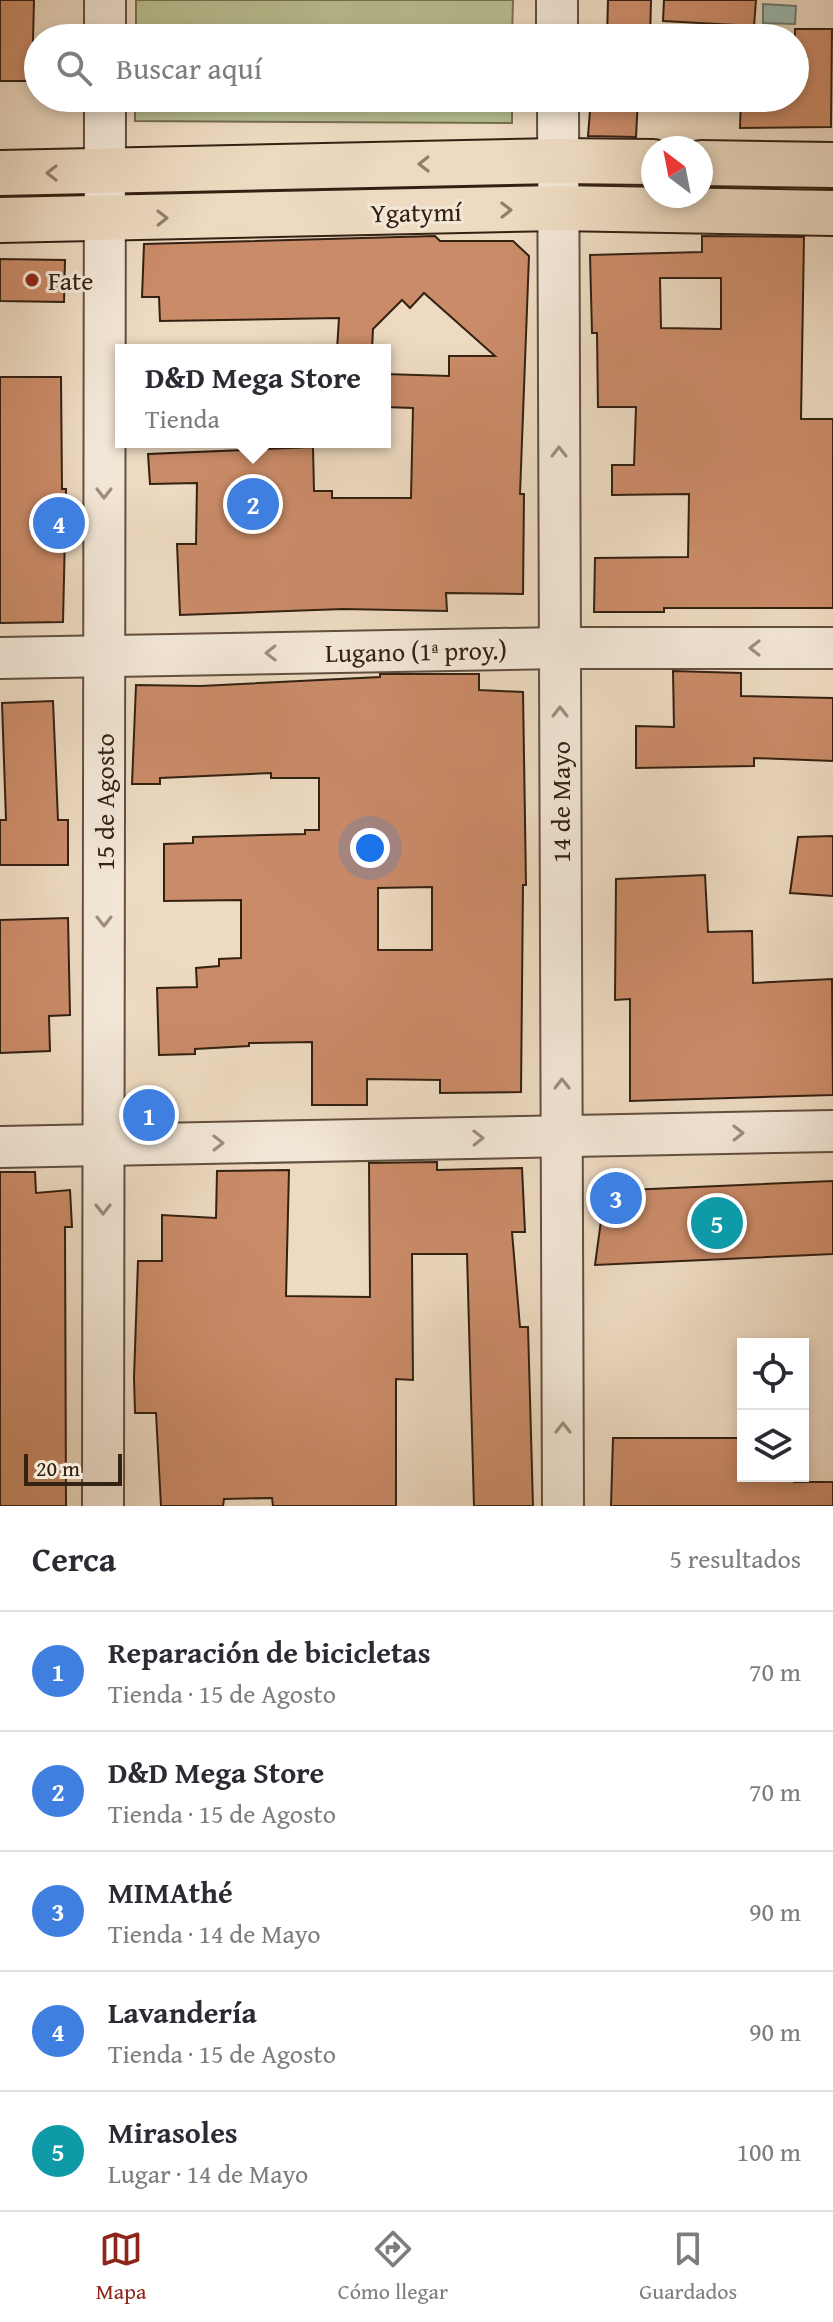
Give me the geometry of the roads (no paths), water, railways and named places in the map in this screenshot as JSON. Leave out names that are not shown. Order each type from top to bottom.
[{"type":"main road","name":"Ygatymí","points":[[0,173],[641,162]]},
{"type":"main road","points":[[713,163],[833,165]]},
{"type":"main road","name":"Ygatymí","points":[[0,220],[558,208],[833,213]]},
{"type":"street","points":[[105,0],[105,24]]},
{"type":"street","points":[[557,0],[557,24]]},
{"type":"street","name":"15 de Agosto","points":[[103,1506],[105,112]]},
{"type":"street","name":"14 de Mayo","points":[[558,112],[563,1506]]},
{"type":"street","name":"Lugano (1ª proy.)","points":[[0,658],[559,648],[833,648]]},
{"type":"street","points":[[0,1147],[833,1131]]},
{"type":"water","points":[[763,4],[796,6],[795,24],[763,23]]},
{"type":"place","name":"Fate","points":[[32,280]]},
{"type":"place","name":"D&D Mega Store","points":[[253,504]]},
{"type":"place","name":"Lavandería","points":[[59,523]]},
{"type":"place","name":"Reparación de bicicletas","points":[[149,1115]]},
{"type":"place","name":"MIMAthé","points":[[616,1198]]},
{"type":"place","name":"Mirasoles","points":[[717,1223]]}]
